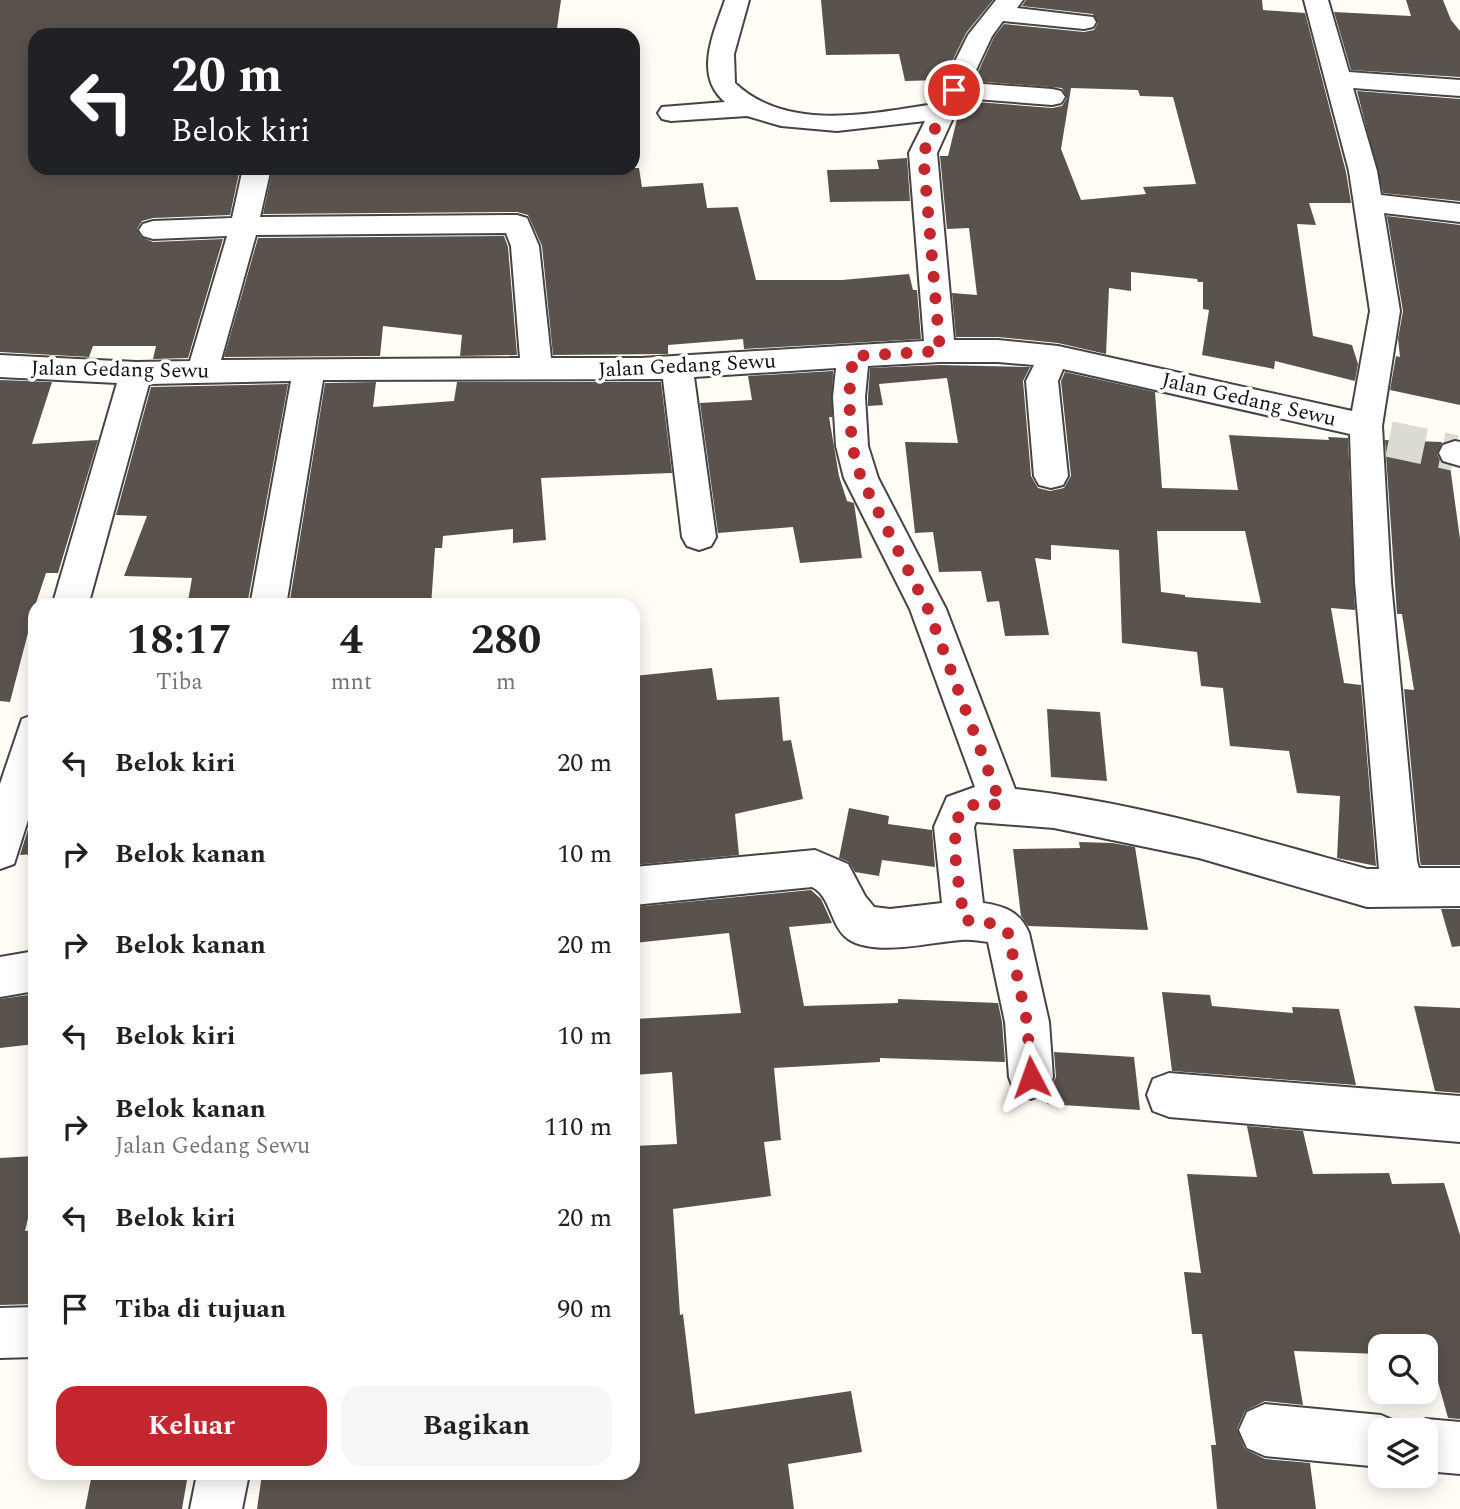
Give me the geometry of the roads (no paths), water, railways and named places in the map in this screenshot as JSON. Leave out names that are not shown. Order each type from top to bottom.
[{"type":"street","points":[[737,0],[719,69],[723,85],[749,108],[774,118],[824,121],[893,118],[950,100],[1052,97]]},
{"type":"street","points":[[1316,0],[1363,171],[1385,311],[1379,335],[1374,433],[1373,582],[1395,847],[1404,887]]},
{"type":"street","points":[[940,351],[923,153],[980,34],[1003,7],[1084,22]]},
{"type":"street","points":[[1338,79],[1460,88]]},
{"type":"street","points":[[671,113],[749,108]]},
{"type":"street","points":[[202,372],[246,226],[256,175]]},
{"type":"street","points":[[1368,202],[1460,213]]},
{"type":"street","points":[[153,230],[246,226],[517,224],[525,246],[537,370]]},
{"type":"street","name":"Jalan Gedang Sewu","points":[[0,366],[136,373],[537,370],[677,367],[940,351],[998,351],[1053,357],[1374,433]]},
{"type":"street","points":[[853,356],[849,397],[852,446],[861,478],[928,609],[1001,805]]},
{"type":"street","points":[[1051,476],[1042,381],[1053,357]]},
{"type":"street","points":[[677,367],[699,537]]},
{"type":"street","points":[[269,598],[309,370]]},
{"type":"street","points":[[72,598],[136,373]]},
{"type":"street","points":[[0,850],[28,754]]},
{"type":"street","points":[[964,920],[954,827],[961,809],[980,803],[1054,811],[1199,840],[1367,888],[1460,887]]},
{"type":"street","points":[[640,885],[815,868],[834,877],[850,910],[863,925],[890,928],[964,920],[997,924],[1008,933],[1027,1022],[1031,1077]]},
{"type":"street","points":[[0,977],[28,972]]},
{"type":"street","points":[[1169,1095],[1460,1119]]},
{"type":"street","points":[[0,1333],[28,1332]]},
{"type":"street","points":[[1265,1430],[1368,1440]]},
{"type":"street","points":[[1438,1446],[1460,1448]]},
{"type":"street","points":[[216,1509],[222,1480]]},
{"type":"tunnel","points":[[1389,439],[1455,453]]}]
